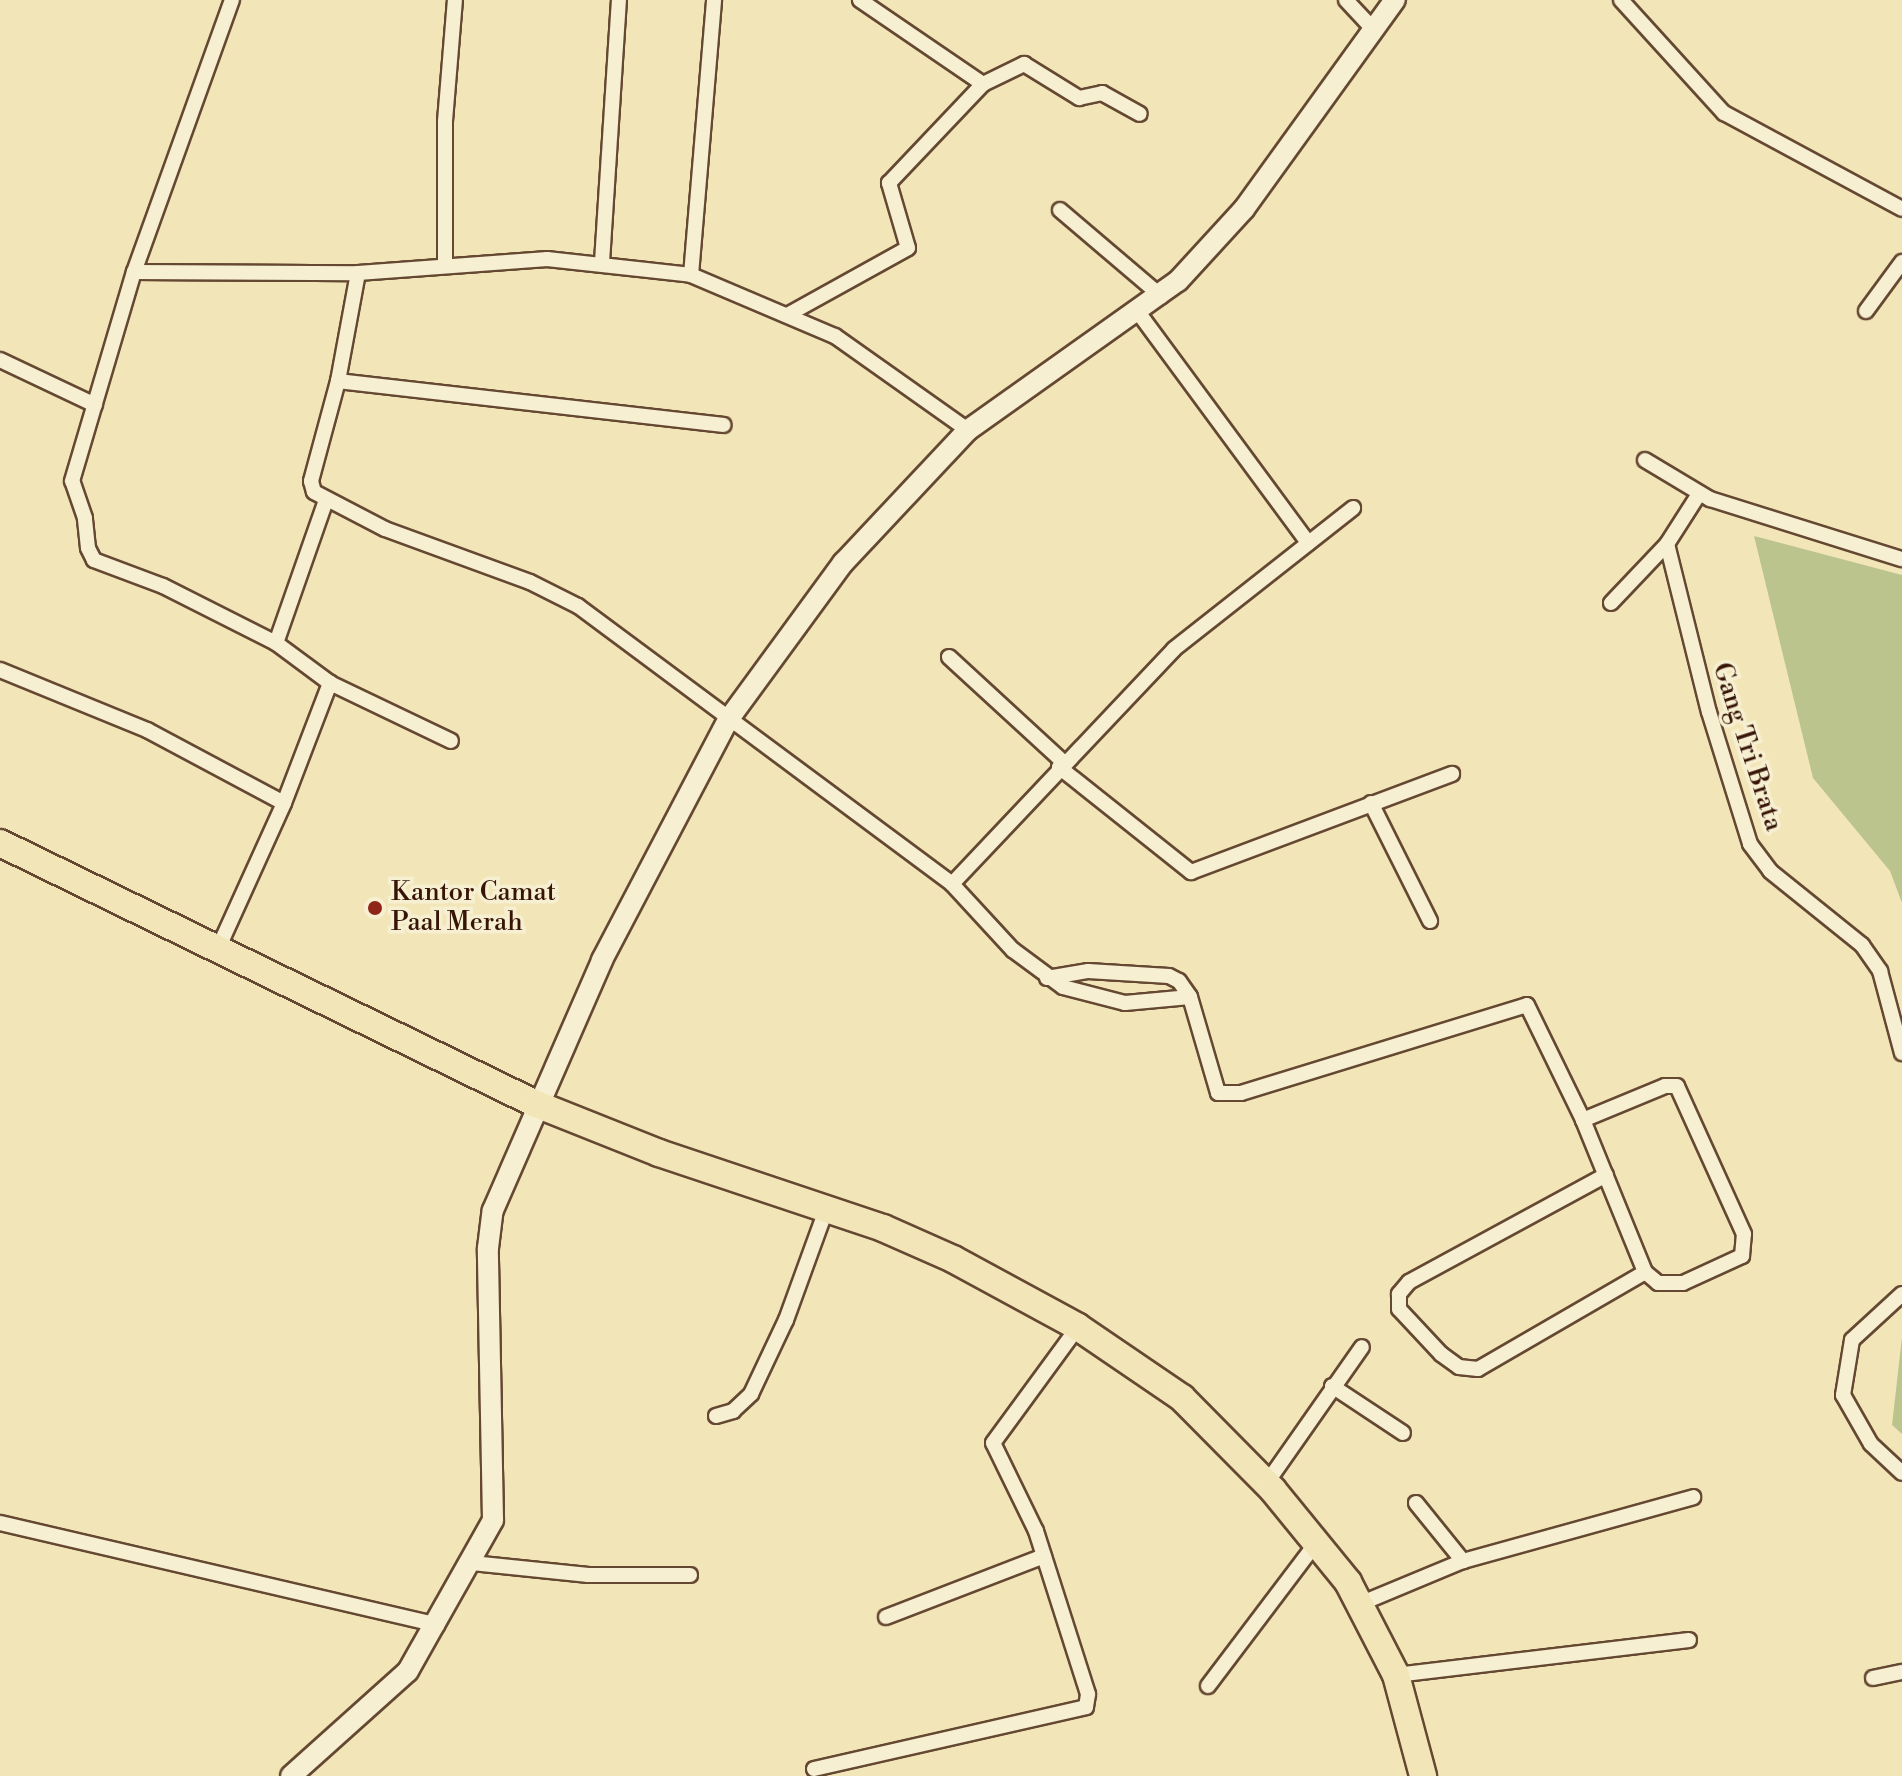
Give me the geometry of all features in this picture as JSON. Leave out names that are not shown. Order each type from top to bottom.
[{"type":"highway","points":[[0,843],[536,1104],[953,1259],[1078,1327],[1182,1398],[1266,1484],[1316,1543],[1362,1603],[1396,1675],[1423,1776]]},
{"type":"street","points":[[232,0],[134,272],[72,481],[94,560],[163,586],[276,643],[330,683],[451,741]]},
{"type":"street","points":[[445,266],[445,121],[455,0]]},
{"type":"street","points":[[602,262],[619,0]]},
{"type":"street","points":[[691,275],[714,0]]},
{"type":"street","points":[[860,0],[983,84]]},
{"type":"street","points":[[1346,0],[1373,29]]},
{"type":"street","points":[[291,1776],[408,1671],[472,1563],[493,1520],[488,1248],[493,1210],[536,1104],[602,960],[728,720],[843,563],[968,430],[1161,296],[1244,209],[1395,0]]},
{"type":"street","points":[[1621,0],[1724,113],[1902,209]]},
{"type":"street","points":[[789,314],[908,248],[889,183],[983,84],[1024,64],[1079,98],[1102,93],[1140,114]]},
{"type":"street","points":[[1060,210],[1161,296]]},
{"type":"street","points":[[134,272],[358,273],[516,259],[602,262],[691,275],[835,336],[968,430]]},
{"type":"street","points":[[1866,311],[1902,262]]},
{"type":"street","points":[[358,273],[338,381],[311,481],[314,492],[385,529],[530,582],[578,606],[952,884],[1013,950],[1047,978],[1096,999],[1125,1003],[1190,997]]},
{"type":"street","points":[[1138,312],[1308,543]]},
{"type":"street","points":[[0,360],[95,405]]},
{"type":"street","points":[[338,381],[723,425]]},
{"type":"street","points":[[1645,460],[1699,494],[1763,519],[1902,559]]},
{"type":"street","points":[[1611,603],[1667,544],[1699,494]]},
{"type":"street","points":[[276,643],[326,500]]},
{"type":"street","points":[[952,884],[994,845],[1061,765],[1174,649],[1353,508]]},
{"type":"street","name":"Gang Tri Brata","points":[[1667,544],[1705,698],[1750,844],[1779,879],[1862,945],[1880,971],[1902,1053]]},
{"type":"street","points":[[949,657],[1061,765],[1191,872],[1452,774]]},
{"type":"street","points":[[0,670],[147,730],[284,803]]},
{"type":"street","points":[[217,951],[284,803],[330,683]]},
{"type":"street","points":[[1371,803],[1430,921]]},
{"type":"street","points":[[1047,978],[1088,971],[1161,975],[1179,981],[1190,997],[1203,1030],[1212,1084],[1218,1093],[1229,1095],[1527,1005],[1583,1120],[1645,1272],[1658,1283],[1683,1283],[1742,1256],[1744,1234],[1677,1086],[1665,1086],[1583,1120]]},
{"type":"street","points":[[1606,1175],[1422,1273],[1403,1287],[1399,1309],[1441,1354],[1459,1367],[1478,1369],[1645,1272]]},
{"type":"street","points":[[716,1416],[733,1411],[751,1394],[786,1320],[826,1210]]},
{"type":"street","points":[[1902,1294],[1852,1340],[1843,1395],[1871,1444],[1902,1473]]},
{"type":"street","points":[[814,1769],[1086,1707],[1088,1694],[1044,1556],[993,1443],[1078,1327]]},
{"type":"street","points":[[1266,1484],[1362,1347]]},
{"type":"street","points":[[1332,1386],[1403,1433]]},
{"type":"street","points":[[1362,1603],[1463,1561],[1693,1497]]},
{"type":"street","points":[[1416,1503],[1463,1561]]},
{"type":"street","points":[[0,1523],[437,1625]]},
{"type":"street","points":[[1208,1686],[1316,1543]]},
{"type":"street","points":[[886,1617],[1044,1556]]},
{"type":"street","points":[[472,1563],[588,1575],[690,1575]]},
{"type":"street","points":[[1396,1675],[1689,1640]]},
{"type":"street","points":[[1873,1678],[1902,1672]]},
{"type":"green space","points":[[1754,536],[1902,575],[1902,903],[1890,871],[1813,778]]},
{"type":"green space","points":[[1902,1337],[1902,1434],[1892,1425]]},
{"type":"place","name":"Kantor Camat Paal Merah","points":[[375,908]]}]
